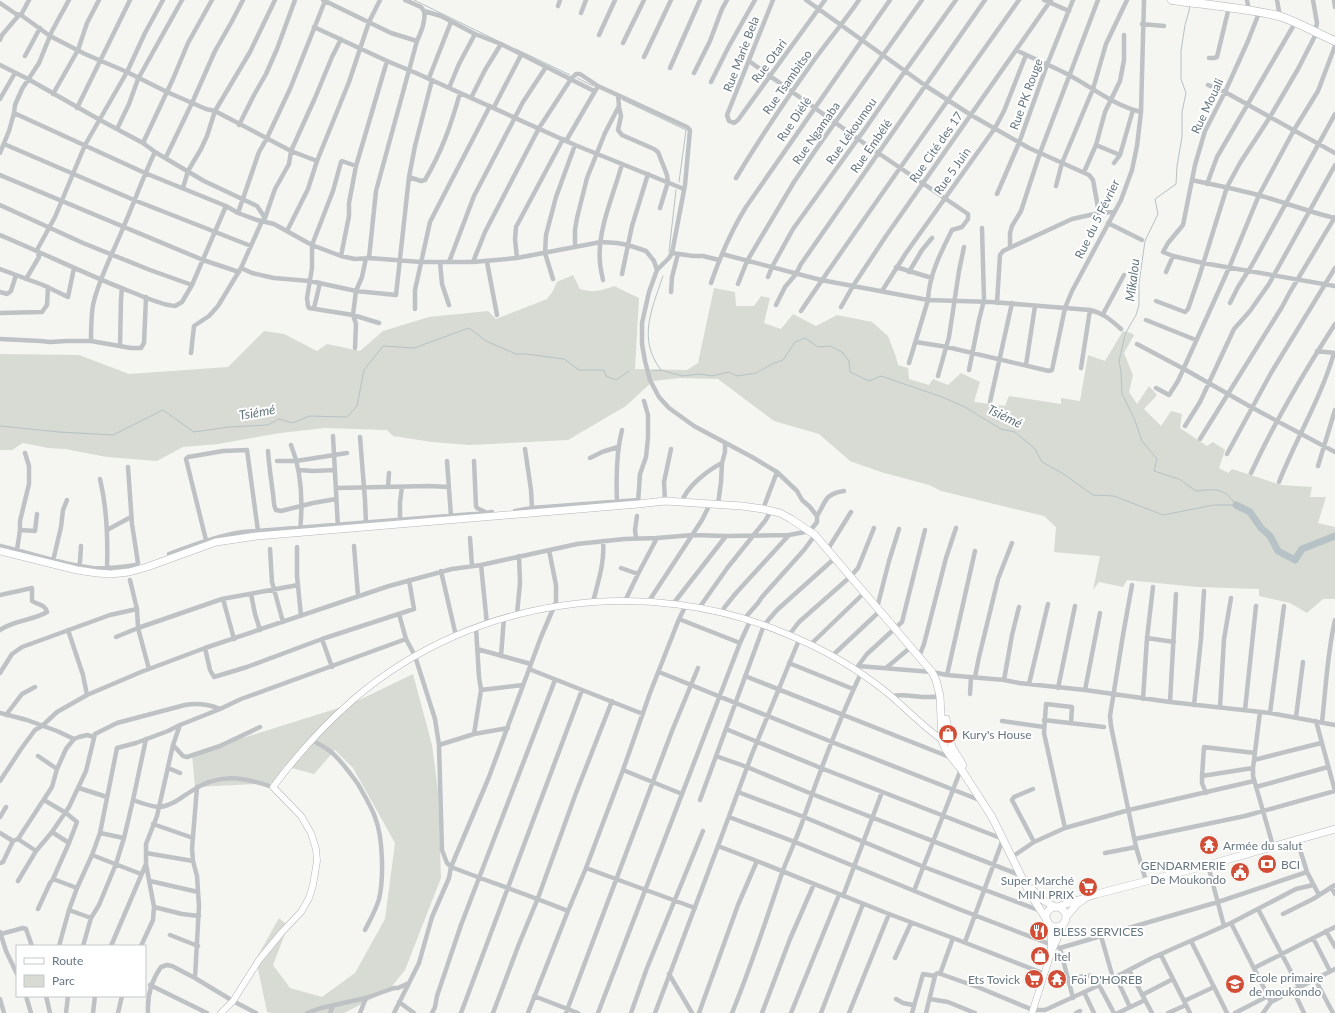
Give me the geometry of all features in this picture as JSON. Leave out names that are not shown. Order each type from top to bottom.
[{"type":"highway","points":[[1172,0],[1196,4],[1208,3],[1280,17],[1335,41]]},
{"type":"highway","points":[[1316,32],[1335,36]]},
{"type":"main road","points":[[0,551],[78,568],[97,574],[111,574],[129,572],[147,567],[216,542],[250,536],[338,527],[665,501],[742,506],[780,513],[812,533],[828,549],[850,577],[932,672],[936,680],[945,713],[949,747],[952,758],[983,801],[1020,875],[1047,921],[1052,926],[1058,927],[1066,920],[1077,904],[1088,896]]},
{"type":"main road","points":[[940,697],[942,740],[949,747],[994,815],[1033,891],[1041,899],[1063,909],[1066,920]]},
{"type":"main road","points":[[1047,921],[1048,911],[1088,896],[1208,865],[1335,829]]},
{"type":"street","points":[[0,40],[20,15],[29,0]]},
{"type":"street","points":[[0,152],[22,89],[39,63],[50,36],[69,0]]},
{"type":"street","points":[[53,94],[78,50],[88,23],[99,0]]},
{"type":"street","points":[[77,108],[130,0]]},
{"type":"street","points":[[26,279],[39,257],[37,250],[62,201],[85,145],[126,72],[163,0]]},
{"type":"street","points":[[117,129],[129,104],[138,79],[182,0]]},
{"type":"street","points":[[143,143],[188,43],[212,0]]},
{"type":"street","points":[[166,158],[215,51],[232,24],[243,0]]},
{"type":"street","points":[[183,188],[188,172],[201,149],[215,111],[250,52],[275,0]]},
{"type":"street","points":[[240,124],[266,74],[295,0]]},
{"type":"street","points":[[238,213],[259,152],[267,138],[298,70],[324,0],[391,33],[417,41]]},
{"type":"street","points":[[287,231],[308,189],[317,161],[349,82],[369,22],[380,0]]},
{"type":"street","points":[[355,348],[356,324],[353,315],[356,291],[362,277],[367,258],[376,191],[425,16],[421,7],[405,0]]},
{"type":"street","points":[[558,6],[560,0]]},
{"type":"street","points":[[581,13],[586,0]]},
{"type":"street","points":[[599,35],[616,0]]},
{"type":"street","points":[[623,43],[644,0]]},
{"type":"street","points":[[644,57],[671,0]]},
{"type":"street","points":[[670,68],[700,0]]},
{"type":"street","points":[[694,73],[710,41],[727,0]]},
{"type":"street","points":[[711,82],[755,0]]},
{"type":"street","name":"Rue Marie Bela","points":[[727,115],[773,0]]},
{"type":"street","points":[[806,0],[926,86],[971,115],[1019,143],[1089,175],[1093,180],[1099,213]]},
{"type":"street","name":"Rue Otari","points":[[727,115],[731,122],[734,123],[738,120],[825,0]]},
{"type":"street","name":"Rue Tsambitso","points":[[736,178],[756,145],[812,63],[842,25],[859,0]]},
{"type":"street","name":"Rue Diélé","points":[[711,283],[719,260],[746,207],[890,0]]},
{"type":"street","name":"Rue Ngamaba","points":[[738,284],[747,261],[794,182],[922,0]]},
{"type":"street","name":"Rue Lékoumou","points":[[768,277],[793,229],[956,0]]},
{"type":"street","name":"Rue Embélé","points":[[776,305],[785,287],[796,274],[985,0]]},
{"type":"street","points":[[800,310],[1019,0]]},
{"type":"street","name":"Rue PK Rouge","points":[[997,194],[1019,143],[1047,65],[1073,0]]},
{"type":"street","points":[[1010,247],[1010,233],[1012,226],[1021,211],[1040,153],[1098,0]]},
{"type":"street","points":[[1056,186],[1062,162],[1093,89],[1106,44],[1127,0]]},
{"type":"street","name":"Rue du 5 Février","points":[[1026,365],[1051,371],[1065,308],[1121,200],[1132,170],[1137,146],[1141,112],[1142,24],[1144,0]]},
{"type":"street","points":[[1247,0],[1248,11]]},
{"type":"street","points":[[1277,0],[1280,17]]},
{"type":"street","points":[[1156,301],[1178,310],[1187,311],[1227,187],[1240,162],[1270,117],[1298,69],[1316,32],[1317,22],[1313,0]]},
{"type":"street","points":[[1334,0],[1335,8]]},
{"type":"street","points":[[1048,1],[1069,11]]},
{"type":"street","name":"Rue Cité des 17","points":[[841,308],[853,286],[1016,50],[1048,1]]},
{"type":"street","points":[[0,4],[20,15],[50,36],[78,50],[167,92],[206,109],[215,111],[291,151],[317,161]]},
{"type":"street","points":[[1209,58],[1217,57],[1229,7]]},
{"type":"street","points":[[424,11],[436,14],[475,34],[501,44],[594,91]]},
{"type":"street","name":"Rue Mouali","points":[[1173,256],[1163,252],[1168,242],[1183,225],[1192,180],[1205,131],[1225,92],[1260,13]]},
{"type":"street","points":[[0,174],[204,260],[274,278],[310,281],[356,291],[396,295],[409,177],[415,146],[430,79],[451,22]]},
{"type":"street","points":[[1206,184],[1217,157],[1294,23]]},
{"type":"street","points":[[1142,24],[1164,26]]},
{"type":"street","points":[[314,27],[575,145],[684,189]]},
{"type":"street","points":[[25,56],[40,28]]},
{"type":"street","points":[[449,88],[459,64],[475,34]]},
{"type":"street","points":[[1084,172],[1096,145],[1105,112],[1120,81],[1125,52],[1124,35]]},
{"type":"street","points":[[191,353],[194,326],[209,316],[218,306],[240,270],[275,189],[289,164],[291,151],[341,39]]},
{"type":"street","points":[[471,98],[485,70],[501,44]]},
{"type":"street","points":[[1156,388],[1168,395],[1170,394],[1184,369],[1259,196],[1294,130],[1318,91],[1335,46]]},
{"type":"street","points":[[1016,50],[1070,76],[1111,100],[1141,112]]},
{"type":"street","name":"Rue 5 Juin","points":[[882,291],[896,267],[995,128],[1009,98],[1026,54]]},
{"type":"street","points":[[415,309],[415,290],[430,222],[521,55]]},
{"type":"street","points":[[749,60],[858,139],[966,212],[969,217],[961,228],[954,228],[952,230],[938,257],[928,292],[928,300],[909,363]]},
{"type":"street","points":[[341,256],[349,216],[349,203],[356,166],[387,61]]},
{"type":"street","points":[[0,65],[143,143],[155,152],[215,187],[257,206],[263,219]]},
{"type":"street","points":[[449,262],[474,196],[523,102],[546,67]]},
{"type":"street","points":[[0,99],[15,73]]},
{"type":"street","points":[[473,262],[485,232],[539,128],[571,79],[576,74],[580,74],[598,86],[689,128],[691,132],[684,189],[672,253],[657,270],[649,292],[642,323],[644,360],[650,380],[659,396],[669,408],[694,426],[777,472],[797,491],[802,500],[818,516]]},
{"type":"street","points":[[1208,85],[1225,92],[1335,153]]},
{"type":"street","points":[[517,258],[515,239],[516,227],[564,140],[598,86]]},
{"type":"street","points":[[409,177],[421,181],[425,180],[445,142],[452,123],[460,92]]},
{"type":"street","points":[[618,95],[621,116],[618,130],[622,135],[658,152],[667,175],[668,182],[660,208]]},
{"type":"street","points":[[575,247],[575,230],[578,210],[587,178],[596,153],[619,107]]},
{"type":"street","points":[[1114,163],[1120,155],[1133,110]]},
{"type":"street","points":[[14,113],[145,173],[226,206],[238,213],[258,220],[263,219],[312,246],[341,256],[421,262],[486,262],[517,258],[600,242],[628,245],[646,251],[654,261],[657,270]]},
{"type":"street","points":[[1230,303],[1335,114]]},
{"type":"street","points":[[4,144],[134,200],[251,246]]},
{"type":"street","points":[[553,279],[545,253],[546,235],[548,224],[575,145]]},
{"type":"street","points":[[1096,145],[1120,155]]},
{"type":"street","points":[[91,341],[91,319],[101,280],[155,152]]},
{"type":"street","points":[[356,166],[342,161],[341,162],[312,246],[312,268],[307,298],[308,306],[309,308],[353,315],[379,323]]},
{"type":"street","points":[[603,280],[599,261],[600,242],[622,164]]},
{"type":"street","points":[[1185,426],[1200,402],[1234,329],[1250,310],[1273,276],[1335,165]]},
{"type":"street","points":[[622,274],[632,226],[648,174]]},
{"type":"street","points":[[1192,180],[1227,187],[1285,203],[1309,212],[1335,218],[1200,439]]},
{"type":"street","points":[[0,205],[112,254],[192,285]]},
{"type":"street","points":[[0,235],[37,250],[101,280],[172,306],[177,306],[182,302],[192,285],[226,206]]},
{"type":"street","points":[[997,302],[1001,254],[1003,251],[1072,219],[1099,213],[1114,212]]},
{"type":"street","points":[[1108,223],[1142,240]]},
{"type":"street","points":[[969,370],[984,302],[982,228]]},
{"type":"street","points":[[909,272],[922,250],[932,238]]},
{"type":"street","points":[[938,376],[947,347],[958,271],[964,247]]},
{"type":"street","points":[[672,253],[703,256],[719,260]]},
{"type":"street","points":[[671,292],[672,276],[678,254]]},
{"type":"street","points":[[722,254],[821,280],[928,300],[954,302],[997,302],[1090,310],[1110,318],[1121,329]]},
{"type":"street","points":[[1166,272],[1173,256],[1203,264],[1335,286]]},
{"type":"street","points":[[440,262],[442,284],[449,305]]},
{"type":"street","points":[[486,262],[497,315]]},
{"type":"street","points":[[896,267],[932,278]]},
{"type":"street","points":[[0,269],[48,287],[68,297],[74,268]]},
{"type":"street","points":[[1227,454],[1251,407],[1335,268]]},
{"type":"street","points":[[0,292],[7,294],[11,291],[16,275]]},
{"type":"street","points":[[1103,314],[1124,275]]},
{"type":"street","points":[[314,308],[320,284]]},
{"type":"street","points":[[0,313],[42,312],[47,305],[48,287]]},
{"type":"street","points":[[120,346],[122,288]]},
{"type":"street","points":[[0,339],[50,342],[91,341],[139,348],[143,345],[146,297]]},
{"type":"street","points":[[990,402],[1012,303]]},
{"type":"street","points":[[916,342],[947,347],[1026,365],[1035,306]]},
{"type":"street","points":[[1081,368],[1090,310]]},
{"type":"street","points":[[1146,320],[1196,340]]},
{"type":"street","points":[[1251,473],[1277,421],[1317,351],[1335,324]]},
{"type":"street","points":[[1137,344],[1335,452]]},
{"type":"street","points":[[1279,482],[1300,433],[1323,386],[1335,353],[1317,351]]},
{"type":"street","points":[[513,514],[515,510],[532,508],[617,501],[638,502],[640,474],[646,457],[648,438],[648,416],[644,402]]},
{"type":"street","points":[[1318,466],[1335,410]]},
{"type":"street","points":[[617,501],[616,474],[618,447],[622,430]]},
{"type":"street","points":[[333,436],[338,527]]},
{"type":"street","points":[[360,437],[366,525]]},
{"type":"street","points":[[718,504],[725,443]]},
{"type":"street","points":[[169,554],[206,540],[230,534],[258,531],[300,531],[302,506],[299,470],[291,445]]},
{"type":"street","points":[[590,458],[618,447]]},
{"type":"street","points":[[206,540],[186,459],[188,457],[247,449],[252,475],[258,531]]},
{"type":"street","points":[[525,449],[532,508]]},
{"type":"street","points":[[665,501],[664,482],[670,449]]},
{"type":"street","points":[[268,451],[269,472],[274,495],[274,507],[278,511],[336,499]]},
{"type":"street","points":[[17,550],[20,521],[29,484],[29,466],[25,453]]},
{"type":"street","points":[[277,461],[296,461],[347,453]]},
{"type":"street","points":[[446,461],[451,517]]},
{"type":"street","points":[[474,461],[476,506],[478,509],[489,515]]},
{"type":"street","points":[[682,502],[684,496],[696,483],[713,468],[722,463]]},
{"type":"street","points":[[81,546],[78,568],[107,568],[137,564],[131,517],[128,467]]},
{"type":"street","points":[[299,470],[335,470]]},
{"type":"street","points":[[763,509],[777,472]]},
{"type":"street","points":[[388,487],[389,473]]},
{"type":"street","points":[[100,479],[105,498],[107,568]]},
{"type":"street","points":[[336,488],[425,486],[449,487]]},
{"type":"street","points":[[400,522],[402,487]]},
{"type":"street","points":[[598,1013],[720,697],[747,620],[762,597],[804,550],[826,499],[836,492],[844,491]]},
{"type":"street","points":[[0,546],[52,562],[61,527],[63,510],[67,500]]},
{"type":"street","points":[[649,601],[702,520],[710,504]]},
{"type":"street","points":[[698,608],[728,567],[767,519],[771,511]]},
{"type":"street","points":[[828,549],[851,512]]},
{"type":"street","points":[[20,530],[35,530],[38,514]]},
{"type":"street","points":[[636,538],[635,530],[637,516]]},
{"type":"street","points":[[107,530],[131,517]]},
{"type":"street","points":[[789,635],[799,622],[850,577],[858,568],[874,528]]},
{"type":"street","points":[[919,657],[924,644],[946,558],[956,528]]},
{"type":"street","points":[[832,656],[878,610],[891,554],[899,529]]},
{"type":"street","points":[[856,668],[867,654],[902,622],[925,530]]},
{"type":"street","points":[[0,781],[35,730],[42,726],[57,712],[87,695],[149,669],[205,648],[409,580],[577,544],[636,538],[692,535],[789,535],[812,533]]},
{"type":"street","points":[[722,613],[724,608],[736,593],[789,535]]},
{"type":"street","points":[[673,604],[726,536]]},
{"type":"street","points":[[470,538],[472,566]]},
{"type":"street","points":[[626,601],[657,538]]},
{"type":"street","points":[[593,602],[603,563],[604,541]]},
{"type":"street","points":[[970,694],[994,592],[1012,543]]},
{"type":"street","points":[[354,546],[358,596]]},
{"type":"street","points":[[297,547],[298,585],[301,616]]},
{"type":"street","points":[[270,549],[272,582],[283,622]]},
{"type":"street","points":[[394,1013],[413,976],[423,952],[432,917],[449,878],[451,866],[489,777],[556,602],[556,585],[549,550]]},
{"type":"street","points":[[947,675],[975,551]]},
{"type":"street","points":[[517,614],[520,590],[519,556]]},
{"type":"street","points":[[700,800],[764,625],[777,610],[835,558]]},
{"type":"street","points":[[481,565],[487,624]]},
{"type":"street","points":[[622,568],[638,574]]},
{"type":"street","points":[[441,572],[456,636]]},
{"type":"street","points":[[130,580],[138,628],[149,669]]},
{"type":"street","points":[[205,648],[210,670],[214,676],[247,667],[322,639],[414,609],[409,580]]},
{"type":"street","points":[[116,637],[223,599],[298,585]]},
{"type":"street","points":[[1132,585],[1122,635],[1110,716],[1136,846],[1146,881]]},
{"type":"street","points":[[0,595],[32,588],[32,601],[43,606],[47,610],[47,612],[15,622],[0,630]]},
{"type":"street","points":[[1143,699],[1147,638],[1153,588]]},
{"type":"street","points":[[1194,705],[1201,639],[1204,590]]},
{"type":"street","points":[[810,645],[864,593]]},
{"type":"street","points":[[251,594],[260,630]]},
{"type":"street","points":[[1170,702],[1176,594]]},
{"type":"street","points":[[1220,707],[1224,639],[1231,598]]},
{"type":"street","points":[[223,599],[234,639]]},
{"type":"street","points":[[273,788],[288,767],[326,724],[379,679],[415,656],[456,636],[517,614],[554,606],[593,602],[649,601],[686,605],[747,620],[789,635],[856,668],[892,696],[949,747]]},
{"type":"street","points":[[1029,684],[1048,604]]},
{"type":"street","points":[[528,1013],[586,868],[623,770],[642,714],[679,619],[686,605]]},
{"type":"street","points":[[1058,688],[1075,606]]},
{"type":"street","points":[[1244,710],[1256,606]]},
{"type":"street","points":[[1270,713],[1284,606]]},
{"type":"street","points":[[1004,680],[1012,635],[1019,607]]},
{"type":"street","points":[[0,673],[12,654],[22,647],[110,615],[136,609]]},
{"type":"street","points":[[1085,690],[1100,613]]},
{"type":"street","points":[[400,614],[406,639],[415,656],[435,719],[439,745],[442,850],[446,861],[451,866],[480,878],[538,898],[568,911]]},
{"type":"street","points":[[501,656],[504,618]]},
{"type":"street","points":[[679,619],[740,643]]},
{"type":"street","points":[[1322,722],[1327,683],[1328,654],[1335,620]]},
{"type":"street","points":[[474,734],[481,690],[476,628]]},
{"type":"street","points":[[68,630],[83,675],[87,695]]},
{"type":"street","points":[[1147,638],[1174,642]]},
{"type":"street","points":[[322,639],[332,667]]},
{"type":"street","points":[[59,945],[68,910],[100,833],[117,748],[146,739],[180,724],[220,710],[241,699],[406,639]]},
{"type":"street","points":[[655,1013],[766,716],[799,640]]},
{"type":"street","points":[[886,668],[911,647]]},
{"type":"street","points":[[477,649],[531,664]]},
{"type":"street","points":[[1296,717],[1303,662]]},
{"type":"street","points":[[789,663],[853,690]]},
{"type":"street","points":[[567,1011],[653,782],[698,668]]},
{"type":"street","points":[[856,668],[886,668],[1004,680],[1143,699],[1270,713],[1335,725]]},
{"type":"street","points":[[529,670],[612,701],[642,714]]},
{"type":"street","points":[[659,672],[766,716],[983,801]]},
{"type":"street","points":[[732,1013],[821,768],[842,715],[861,673]]},
{"type":"street","points":[[746,676],[952,758]]},
{"type":"street","points":[[432,1013],[461,925],[555,680]]},
{"type":"street","points":[[481,690],[523,685]]},
{"type":"street","points":[[6,715],[22,694],[35,687]]},
{"type":"street","points":[[461,1013],[582,690]]},
{"type":"street","points":[[892,696],[902,695],[933,698],[940,697]]},
{"type":"street","points":[[493,1013],[612,701]]},
{"type":"street","points":[[18,881],[36,852],[66,813],[86,771],[94,737],[98,732],[116,722],[196,703],[206,704],[220,710]]},
{"type":"street","points":[[1065,828],[1044,727],[1047,703],[1068,705],[1072,708],[1071,723]]},
{"type":"street","points":[[1260,712],[1253,768],[1254,781],[1273,846]]},
{"type":"street","points":[[0,713],[27,720],[74,739]]},
{"type":"street","points":[[1044,720],[1104,727]]},
{"type":"street","points":[[1002,721],[1044,727]]},
{"type":"street","points":[[1135,839],[1262,812],[1335,791],[1316,721]]},
{"type":"street","points":[[141,945],[153,920],[154,907],[146,864],[146,844],[157,816],[180,724]]},
{"type":"street","points":[[174,745],[183,756],[187,757],[220,746],[260,727]]},
{"type":"street","points":[[439,745],[474,734],[508,728]]},
{"type":"street","points":[[726,729],[1003,839],[965,942]]},
{"type":"street","points":[[928,729],[942,740]]},
{"type":"street","points":[[0,863],[3,862],[52,787],[63,754],[74,739],[83,735],[94,737]]},
{"type":"street","points":[[83,945],[91,918],[100,905],[116,864],[124,838],[146,739]]},
{"type":"street","points":[[312,740],[330,752],[351,774],[368,801],[376,818],[380,835],[382,878],[379,898],[374,913],[365,930]]},
{"type":"street","points":[[1254,760],[1321,743]]},
{"type":"street","points":[[1206,793],[1202,783],[1204,747],[1255,753]]},
{"type":"street","points":[[38,756],[57,769]]},
{"type":"street","points":[[716,756],[1020,875]]},
{"type":"street","points":[[168,768],[180,773]]},
{"type":"street","points":[[1202,776],[1253,768]]},
{"type":"street","points":[[1256,787],[1328,768]]},
{"type":"street","points":[[914,891],[961,769]]},
{"type":"street","points":[[623,770],[682,794]]},
{"type":"street","points":[[133,800],[159,807],[169,805],[198,787],[213,780],[244,778],[273,788],[301,816],[311,833],[316,849],[315,878],[311,893],[301,912],[259,960],[233,1001],[221,1013]]},
{"type":"street","points":[[1015,855],[1034,842],[1065,828],[1129,810],[1254,781]]},
{"type":"street","points":[[195,978],[199,916],[197,876],[193,862],[192,849],[198,787]]},
{"type":"street","points":[[79,788],[107,797]]},
{"type":"street","points":[[1033,789],[1014,797],[1012,800],[1034,842]]},
{"type":"street","points":[[738,792],[804,817],[924,867],[1040,911]]},
{"type":"street","points":[[791,1013],[854,867],[882,792]]},
{"type":"street","points":[[38,909],[70,843],[77,822],[66,813],[44,800]]},
{"type":"street","points":[[0,817],[6,807]]},
{"type":"street","points":[[729,817],[1055,946],[1101,936],[1218,902],[1307,872]]},
{"type":"street","points":[[153,824],[193,838]]},
{"type":"street","points":[[631,1013],[647,968],[703,831]]},
{"type":"street","points":[[52,832],[70,843]]},
{"type":"street","points":[[0,833],[16,840],[36,852]]},
{"type":"street","points":[[100,833],[124,838]]},
{"type":"street","points":[[1297,840],[1307,872],[1319,895]]},
{"type":"street","points":[[718,846],[888,914],[965,942],[1045,974]]},
{"type":"street","points":[[1105,853],[1136,846]]},
{"type":"street","points":[[146,853],[193,862]]},
{"type":"street","points":[[92,855],[141,874]]},
{"type":"street","points":[[699,1013],[738,905],[757,861]]},
{"type":"street","points":[[111,945],[146,864]]},
{"type":"street","points":[[1208,865],[1224,926]]},
{"type":"street","points":[[586,868],[695,908]]},
{"type":"street","points":[[53,879],[77,888]]},
{"type":"street","points":[[150,881],[198,892]]},
{"type":"street","points":[[762,1013],[790,939],[814,884]]},
{"type":"street","points":[[912,1013],[922,974],[935,976],[936,974],[940,974],[980,988],[1032,1012],[1046,1012],[1152,958],[1231,923],[1296,889],[1313,885]]},
{"type":"street","points":[[1283,914],[1333,886],[1335,894]]},
{"type":"street","points":[[821,1013],[863,904]]},
{"type":"street","points":[[154,907],[182,914],[199,916]]},
{"type":"street","points":[[1258,909],[1299,987]]},
{"type":"street","points":[[68,910],[91,918]]},
{"type":"street","points":[[849,1013],[888,914]]},
{"type":"street","points":[[1032,1012],[1051,953],[1066,920]]},
{"type":"street","points":[[1047,921],[1068,979],[1073,998]]},
{"type":"street","points":[[896,958],[911,923]]},
{"type":"street","points":[[1231,923],[1271,1002]]},
{"type":"street","points":[[1254,968],[1335,927]]},
{"type":"street","points":[[16,972],[6,951],[0,933],[23,928],[26,929],[32,945]]},
{"type":"street","points":[[1326,931],[1335,947]]},
{"type":"street","points":[[170,936],[198,946]]},
{"type":"street","points":[[1101,936],[1114,978],[1130,1007]]},
{"type":"street","points":[[940,974],[953,938]]},
{"type":"street","points":[[1313,938],[1330,971]]},
{"type":"street","points":[[1191,941],[1227,1013]]},
{"type":"street","points":[[1161,955],[1190,1013]]},
{"type":"street","points":[[148,1013],[147,1002],[150,985],[161,967],[167,965],[195,978],[256,1013]]},
{"type":"street","points":[[1263,1013],[1271,1002],[1335,969]]},
{"type":"street","points":[[1129,970],[1152,1013]]},
{"type":"street","points":[[669,974],[692,1013]]},
{"type":"street","points":[[1068,979],[1092,975],[1098,978],[1114,1013]]},
{"type":"street","points":[[926,1013],[935,976]]},
{"type":"street","points":[[1142,995],[1173,979]]},
{"type":"street","points":[[1315,979],[1333,1013]]},
{"type":"street","points":[[307,1013],[366,998],[409,983]]},
{"type":"street","points":[[150,985],[207,1013]]},
{"type":"street","points":[[1168,1013],[1214,987]]},
{"type":"street","points":[[398,988],[402,996]]},
{"type":"street","points":[[1293,990],[1304,1013]]},
{"type":"street","points":[[1084,992],[1094,1013]]},
{"type":"street","points":[[534,996],[567,1011],[578,1013]]},
{"type":"street","points":[[1235,1013],[1268,996]]},
{"type":"street","points":[[26,997],[31,1013]]},
{"type":"street","points":[[46,997],[50,1013]]},
{"type":"street","points":[[66,1013],[68,997]]},
{"type":"street","points":[[94,1013],[95,997]]},
{"type":"street","points":[[118,1013],[122,997]]},
{"type":"street","points":[[360,1013],[366,998]]},
{"type":"street","points":[[0,999],[4,1013]]},
{"type":"street","points":[[896,999],[903,1003],[913,1005]]},
{"type":"street","points":[[930,999],[948,1002],[975,1013]]},
{"type":"street","points":[[1118,1013],[1145,1000]]},
{"type":"street","points":[[399,1002],[414,1013]]},
{"type":"street","points":[[330,1013],[332,1006]]},
{"type":"street","points":[[657,1007],[660,1013]]},
{"type":"green space","points":[[573,275],[580,289],[597,291],[614,286],[639,298],[635,369],[687,370],[698,363],[714,288],[735,292],[736,306],[754,306],[761,296],[770,298],[764,323],[781,329],[793,314],[816,326],[837,315],[872,322],[888,336],[898,365],[908,368],[909,379],[929,385],[933,379],[948,385],[961,373],[980,382],[974,402],[1005,406],[1009,396],[1061,404],[1061,398],[1080,401],[1088,355],[1105,361],[1123,331],[1131,333],[1134,335],[1124,353],[1133,375],[1129,392],[1137,404],[1149,386],[1157,395],[1144,409],[1161,426],[1171,411],[1182,414],[1180,428],[1207,446],[1213,442],[1225,450],[1219,468],[1228,473],[1232,469],[1281,485],[1312,487],[1310,497],[1326,497],[1318,523],[1335,527],[1335,599],[1323,599],[1307,613],[1290,603],[1259,596],[1259,589],[1197,587],[1127,580],[1123,587],[1099,582],[1093,590],[1100,556],[1054,552],[1056,527],[1044,516],[941,491],[929,485],[881,472],[850,461],[819,434],[774,421],[718,379],[680,378],[653,381],[626,406],[568,440],[469,445],[432,442],[393,436],[387,430],[325,428],[280,433],[218,444],[183,447],[157,461],[107,457],[23,443],[12,450],[0,450],[0,354],[79,355],[129,374],[228,367],[264,331],[284,334],[317,351],[327,344],[360,351],[383,331],[429,317],[488,311],[496,319],[547,299],[557,282]]},
{"type":"green space","points":[[413,674],[432,745],[438,791],[441,878],[405,970],[389,990],[344,1013],[267,1012],[256,959],[279,918],[288,926],[273,965],[290,988],[322,997],[355,973],[385,919],[395,843],[353,768],[335,750],[314,774],[284,766],[274,783],[195,787],[192,754],[351,704]]},
{"type":"waterway","points":[[414,0],[498,41]]},
{"type":"waterway","name":"Mikalou","points":[[1190,5],[1181,51],[1181,79],[1186,93],[1182,112],[1182,137],[1177,166],[1176,184],[1155,199],[1158,214],[1145,241],[1139,283],[1139,305],[1136,315],[1125,335],[1119,361],[1122,394],[1134,418],[1142,441],[1157,459],[1154,471],[1179,479],[1196,491],[1219,490],[1232,499],[1236,505]]},
{"type":"waterway","points":[[516,49],[570,75]]},
{"type":"waterway","points":[[577,78],[593,86]]},
{"type":"waterway","points":[[623,100],[686,130],[679,182]]},
{"type":"waterway","points":[[669,252],[676,190]]},
{"type":"waterway","points":[[661,370],[654,358],[648,335],[651,312],[663,276]]},
{"type":"waterway","name":"Tsiémé","points":[[0,426],[59,432],[113,435],[163,410],[194,432],[229,427],[268,425],[279,419],[293,423],[309,416],[347,417],[357,406],[364,370],[383,346],[414,348],[469,328],[486,341],[516,354],[564,359],[579,370],[604,370],[606,376],[616,380],[629,371]]},
{"type":"waterway","name":"Tsiémé","points":[[652,371],[661,370],[682,376],[700,374],[712,376],[729,372],[737,376],[756,373],[783,360],[795,342],[805,338],[818,347],[830,346],[842,352],[849,361],[850,372],[869,381],[881,376],[942,397],[965,407],[1001,429],[1015,432],[1035,449],[1042,462],[1062,473],[1093,495],[1114,496],[1163,515],[1214,505],[1236,505]]},
{"type":"waterway","name":"Tsiémé","points":[[1236,505],[1250,512],[1261,528],[1270,536],[1278,551],[1295,560],[1302,549],[1335,536]]},
{"type":"place","name":"Kury's House","points":[[948,734]]},
{"type":"place","name":"Armée du salut","points":[[1209,845]]},
{"type":"place","name":"BCI","points":[[1267,864]]},
{"type":"place","name":"GENDARMERIE De Moukondo","points":[[1240,872]]},
{"type":"place","name":"Super Marché MINI PRIX","points":[[1088,887]]},
{"type":"place","name":"BLESS SERVICES","points":[[1039,931]]},
{"type":"place","name":"Itel","points":[[1040,956]]},
{"type":"place","name":"Ets Tovick","points":[[1034,979]]},
{"type":"place","name":"Foi D'HOREB","points":[[1057,979]]},
{"type":"place","name":"Ecole primaire de moukondo","points":[[1235,984]]}]
